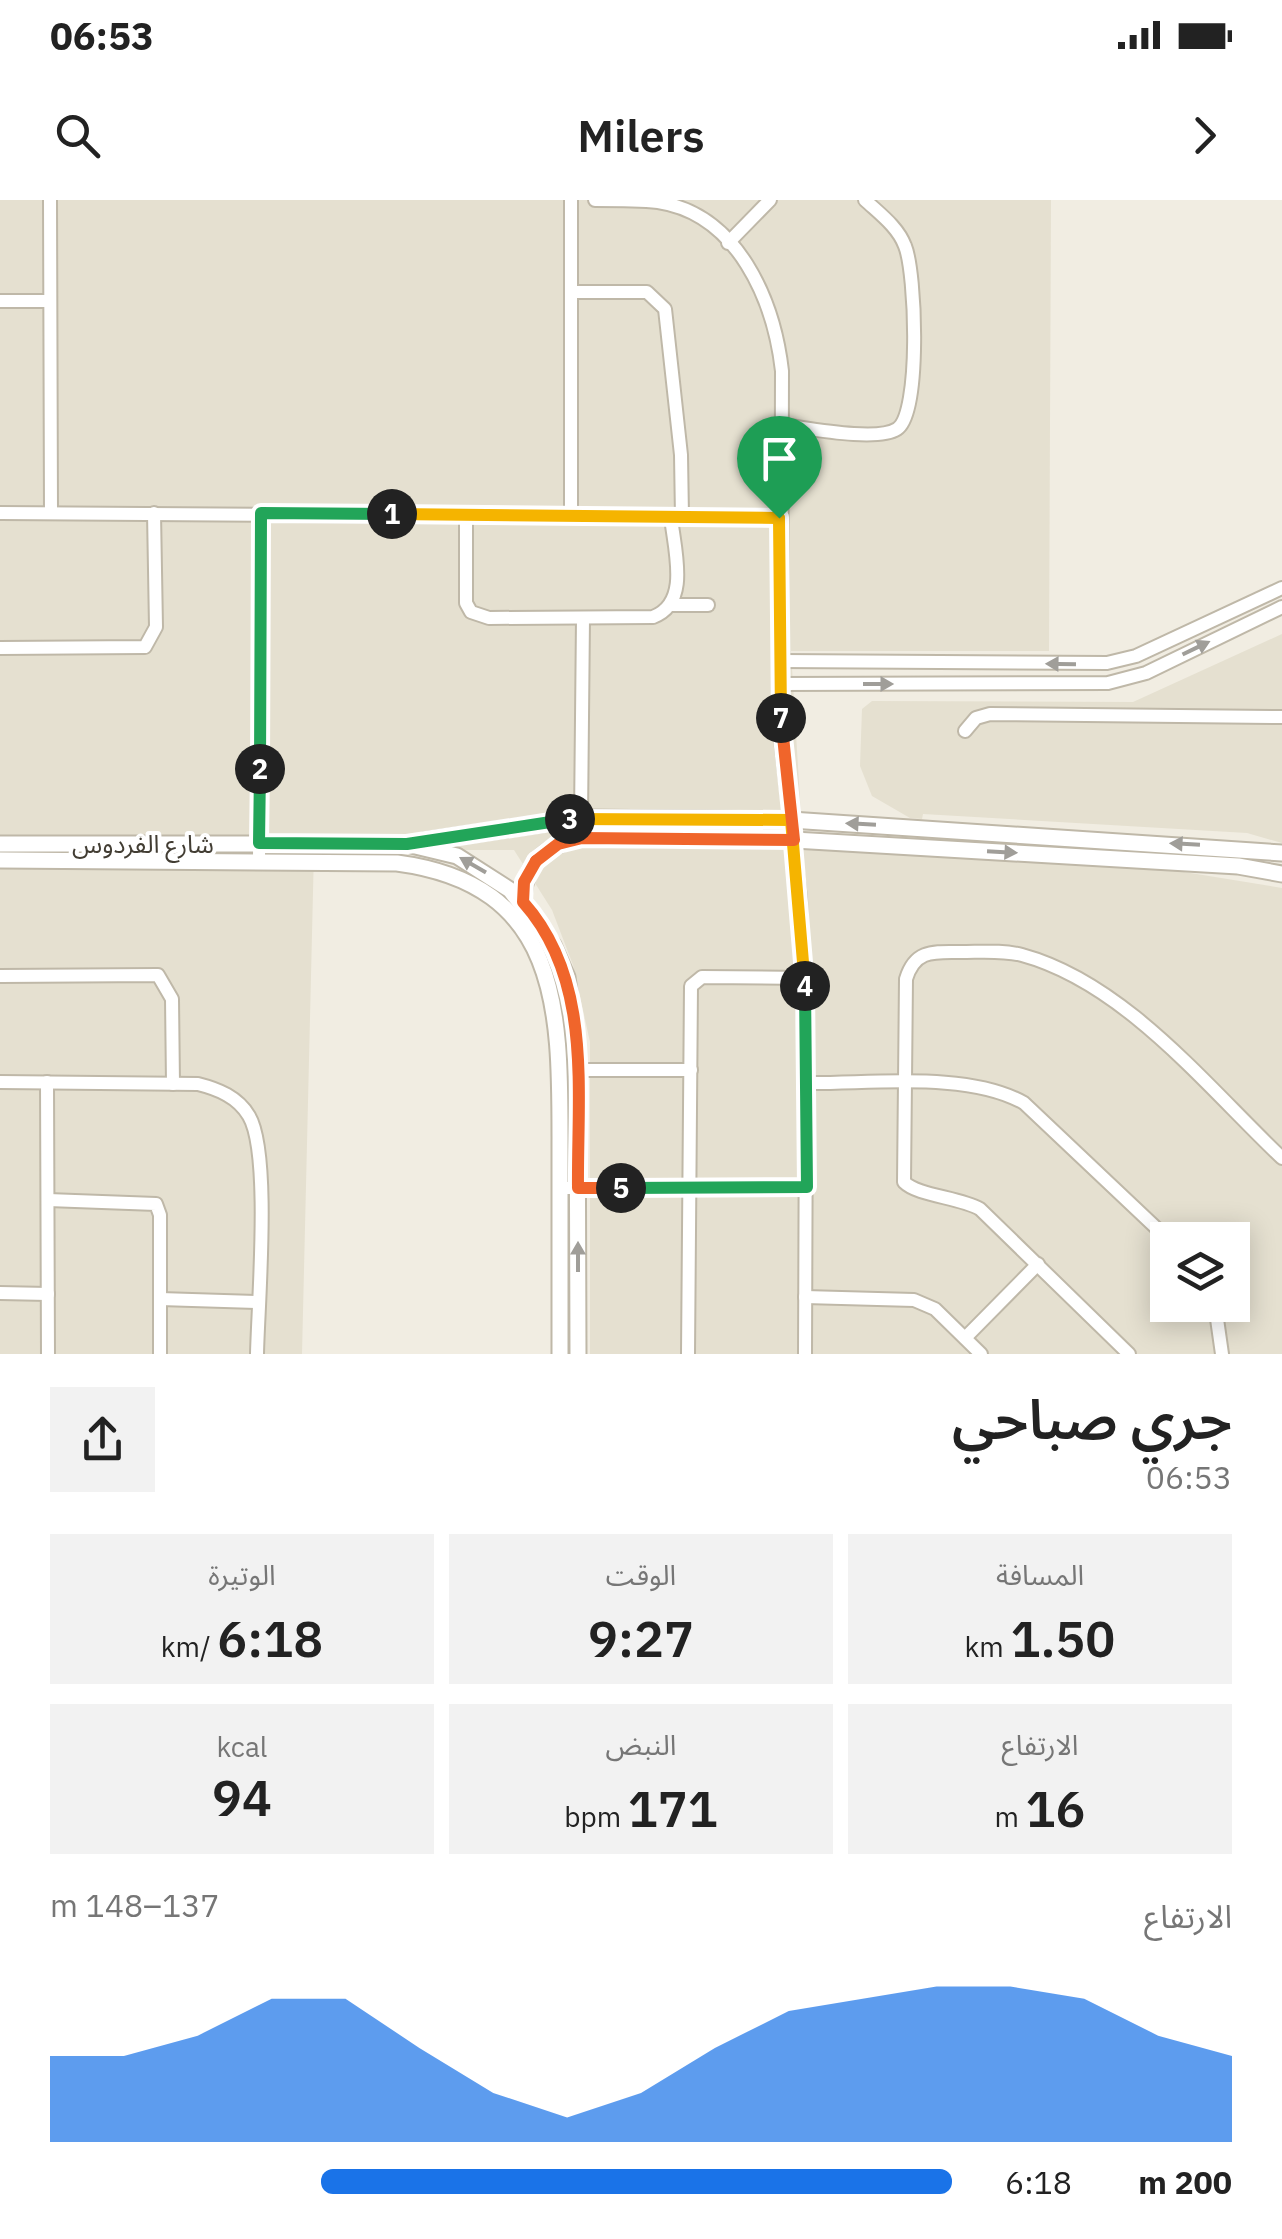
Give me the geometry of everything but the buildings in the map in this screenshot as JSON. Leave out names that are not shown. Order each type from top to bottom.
[{"type":"street","points":[[50,200],[51,513]]},
{"type":"street","points":[[571,200],[571,516]]},
{"type":"street","points":[[595,200],[659,202],[689,212],[728,243],[754,274],[769,305],[782,371],[781,684],[805,978],[805,1354]]},
{"type":"street","points":[[728,243],[770,200]]},
{"type":"street","points":[[782,425],[884,434],[904,423],[909,412],[912,342],[908,253],[892,225],[865,200]]},
{"type":"street","points":[[571,292],[647,292],[665,309],[681,455],[677,582],[672,605]]},
{"type":"street","points":[[0,302],[50,301]]},
{"type":"street","points":[[0,513],[779,518]]},
{"type":"street","points":[[0,648],[145,647],[156,627],[154,513]]},
{"type":"street","points":[[260,860],[261,513]]},
{"type":"street","points":[[466,514],[465,594],[471,612],[489,618],[653,618],[672,605],[708,604]]},
{"type":"street","points":[[781,661],[1107,664],[1136,656],[1282,588]]},
{"type":"street","points":[[781,684],[1120,682],[1282,607]]},
{"type":"street","points":[[581,818],[583,618]]},
{"type":"street","points":[[964,730],[976,718],[990,714],[1282,717]]},
{"type":"street","points":[[407,844],[581,818],[791,820],[1258,848],[1282,854]]},
{"type":"street","points":[[523,902],[524,882],[533,864],[548,849],[568,840],[794,840],[1238,866],[1282,874]]},
{"type":"street","name":"شارع الفردوس","points":[[0,844],[407,844],[457,856],[523,902],[553,945],[567,977],[574,1010],[578,1354]]},
{"type":"street","name":"شارع الفردوس","points":[[0,860],[363,861],[452,874],[502,907],[538,954],[557,1014],[560,1354]]},
{"type":"street","points":[[1129,1354],[980,1209],[963,1199],[913,1190],[904,1182],[906,978],[920,954],[1022,955],[1071,974],[1122,1005],[1282,1158]]},
{"type":"street","points":[[0,976],[158,975],[172,1000],[173,1084]]},
{"type":"street","points":[[688,1354],[691,986],[695,979],[805,978]]},
{"type":"street","points":[[577,1070],[691,1070]]},
{"type":"street","points":[[0,1082],[173,1084],[218,1090],[251,1119],[259,1157],[257,1354]]},
{"type":"street","points":[[47,1082],[48,1354]]},
{"type":"street","points":[[806,1083],[985,1086],[1024,1103],[1150,1222]]},
{"type":"street","points":[[560,1188],[807,1187]]},
{"type":"street","points":[[48,1200],[156,1204],[160,1215],[160,1354]]},
{"type":"street","points":[[965,1338],[1038,1264]]},
{"type":"street","points":[[0,1294],[48,1294]]},
{"type":"street","points":[[805,1297],[914,1300],[935,1309],[980,1354]]},
{"type":"street","points":[[160,1299],[258,1302]]},
{"type":"street","points":[[1217,1322],[1222,1354]]},
{"type":"shaded area","points":[[0,200],[1051,200],[1049,651],[791,651],[803,849],[1049,850],[1282,888],[1282,1354],[590,1354],[590,1042],[573,965],[552,910],[514,850],[314,850],[302,1354],[0,1354]]},
{"type":"shaded area","points":[[1282,634],[1282,843],[1247,833],[923,814],[922,819],[910,818],[872,796],[860,766],[862,709],[872,701],[1133,702]]},
{"type":"route","points":[[779,518],[261,513],[259,843],[407,844],[590,818],[791,820],[794,840],[800,898],[805,978],[807,1187],[578,1188],[574,1010],[567,977],[553,945],[523,902],[524,882],[540,856],[568,840],[794,840],[782,740],[779,518]]}]
